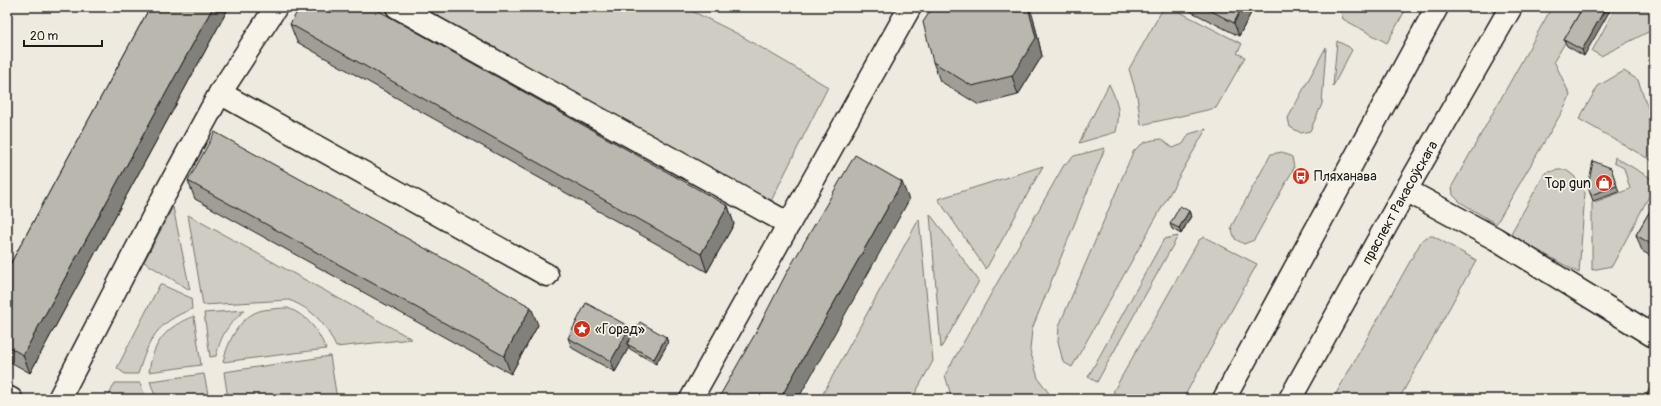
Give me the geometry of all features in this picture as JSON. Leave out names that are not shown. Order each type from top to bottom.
[{"type":"main road","points":[[59,399],[165,194],[220,93],[276,7]]},
{"type":"main road","points":[[397,7],[789,224]]},
{"type":"main road","points":[[691,399],[910,7]]},
{"type":"main road","points":[[1224,399],[1437,7]]},
{"type":"main road","name":"праспект Ракасоўскага","points":[[1290,399],[1406,190],[1511,7]]},
{"type":"main road","points":[[220,93],[547,275]]},
{"type":"main road","points":[[1406,190],[1496,239],[1652,335],[1654,332]]},
{"type":"main road","points":[[7,397],[11,399]]},
{"type":"shaded area","points":[[414,7],[684,7],[738,34],[828,87],[770,203]]},
{"type":"shaded area","points":[[1164,7],[1170,7],[1242,44],[1237,53],[1245,57],[1216,108],[1141,125],[1137,96],[1129,69]]},
{"type":"shaded area","points":[[1341,7],[1407,7],[1387,43],[1343,19],[1340,9]]},
{"type":"shaded area","points":[[1552,7],[1587,7],[1554,61],[1570,95],[1566,105],[1496,224],[1460,202],[1453,195],[1452,186]]},
{"type":"shaded area","points":[[1616,7],[1654,7],[1654,29],[1601,56],[1592,51]]},
{"type":"shaded area","points":[[1337,41],[1352,50],[1333,86]]},
{"type":"shaded area","points":[[1326,47],[1322,104],[1310,131],[1301,133],[1290,127],[1288,118]]},
{"type":"shaded area","points":[[1624,71],[1638,80],[1654,125],[1654,162],[1579,119],[1598,86]]},
{"type":"shaded area","points":[[1109,84],[1118,108],[1116,132],[1079,143]]},
{"type":"shaded area","points":[[1206,129],[1072,367],[1063,362],[1058,341],[1059,326],[1133,152],[1143,144],[1157,139],[1162,139],[1173,148],[1183,144],[1189,134]]},
{"type":"shaded area","points":[[1105,148],[1032,329],[1030,350],[1038,378],[1053,399],[952,399],[945,375],[1064,165],[1074,156]]},
{"type":"shaded area","points":[[1282,152],[1292,157],[1294,168],[1254,240],[1244,244],[1235,239],[1231,227],[1271,154]]},
{"type":"shaded area","points":[[1615,157],[1654,180],[1654,187],[1612,266],[1592,270],[1592,203],[1630,189],[1624,168],[1614,163]]},
{"type":"shaded area","points":[[1043,166],[986,269],[938,199]]},
{"type":"shaded area","points":[[1557,170],[1566,170],[1574,176],[1585,193],[1579,273],[1510,235],[1545,173]]},
{"type":"shaded area","points":[[173,207],[190,290],[144,262]]},
{"type":"shaded area","points":[[930,214],[979,281],[941,348]]},
{"type":"shaded area","points":[[188,215],[412,339],[336,347],[328,331],[318,318],[305,308],[289,300],[203,305]]},
{"type":"shaded area","points":[[919,219],[933,361],[912,399],[820,399]]},
{"type":"shaded area","points":[[1178,236],[1097,382],[1088,377],[1164,239]]},
{"type":"shaded area","points":[[1429,236],[1433,236],[1476,260],[1399,399],[1333,399],[1422,240]]},
{"type":"shaded area","points":[[1204,237],[1257,264],[1183,399],[1125,399],[1113,392],[1199,240]]},
{"type":"shaded area","points":[[160,284],[191,298],[192,309],[180,314],[162,326],[150,342],[138,374],[125,374],[117,368]]},
{"type":"shaded area","points":[[288,308],[302,315],[312,324],[326,349],[223,362],[228,346],[236,330],[248,317],[263,310]]},
{"type":"shaded area","points":[[245,310],[226,330],[216,356],[210,357],[204,313]]},
{"type":"shaded area","points":[[194,316],[201,365],[149,372],[154,352],[162,337],[176,325]]},
{"type":"shaded area","points":[[330,356],[337,399],[228,399],[224,372]]},
{"type":"shaded area","points":[[204,374],[209,399],[156,399],[150,381]]},
{"type":"shaded area","points":[[115,383],[140,383],[146,399],[107,399]]},
{"type":"building","points":[[150,7],[213,7],[23,355],[7,346],[7,270]]},
{"type":"building","points":[[300,7],[372,7],[728,206],[701,254],[290,24]]},
{"type":"building","points":[[933,7],[1028,7],[1036,38],[1012,76],[972,86],[933,62],[923,22]]},
{"type":"building","points":[[1204,7],[1242,7],[1234,23]]},
{"type":"building","points":[[1583,7],[1606,7],[1582,50],[1564,40]]},
{"type":"building","points":[[215,132],[531,307],[504,356],[188,181]]},
{"type":"building","points":[[855,155],[902,182],[780,399],[718,399],[755,334],[786,274]]},
{"type":"building","name":"Top gun","points":[[1593,161],[1611,168],[1617,186],[1591,195],[1588,187]]},
{"type":"building","points":[[1654,204],[1654,246],[1636,235]]},
{"type":"building","points":[[1180,206],[1189,211],[1179,228],[1170,224]]},
{"type":"building","points":[[586,303],[630,327],[611,361],[568,338]]},
{"type":"building","points":[[640,322],[666,337],[654,359],[627,344]]},
{"type":"building","points":[[1654,381],[1654,399],[1644,399]]},
{"type":"place","name":"Пляханава","points":[[1301,176]]},
{"type":"place","name":"Top gun","points":[[1604,183]]},
{"type":"place","name":"«Горад»","points":[[582,329]]}]
